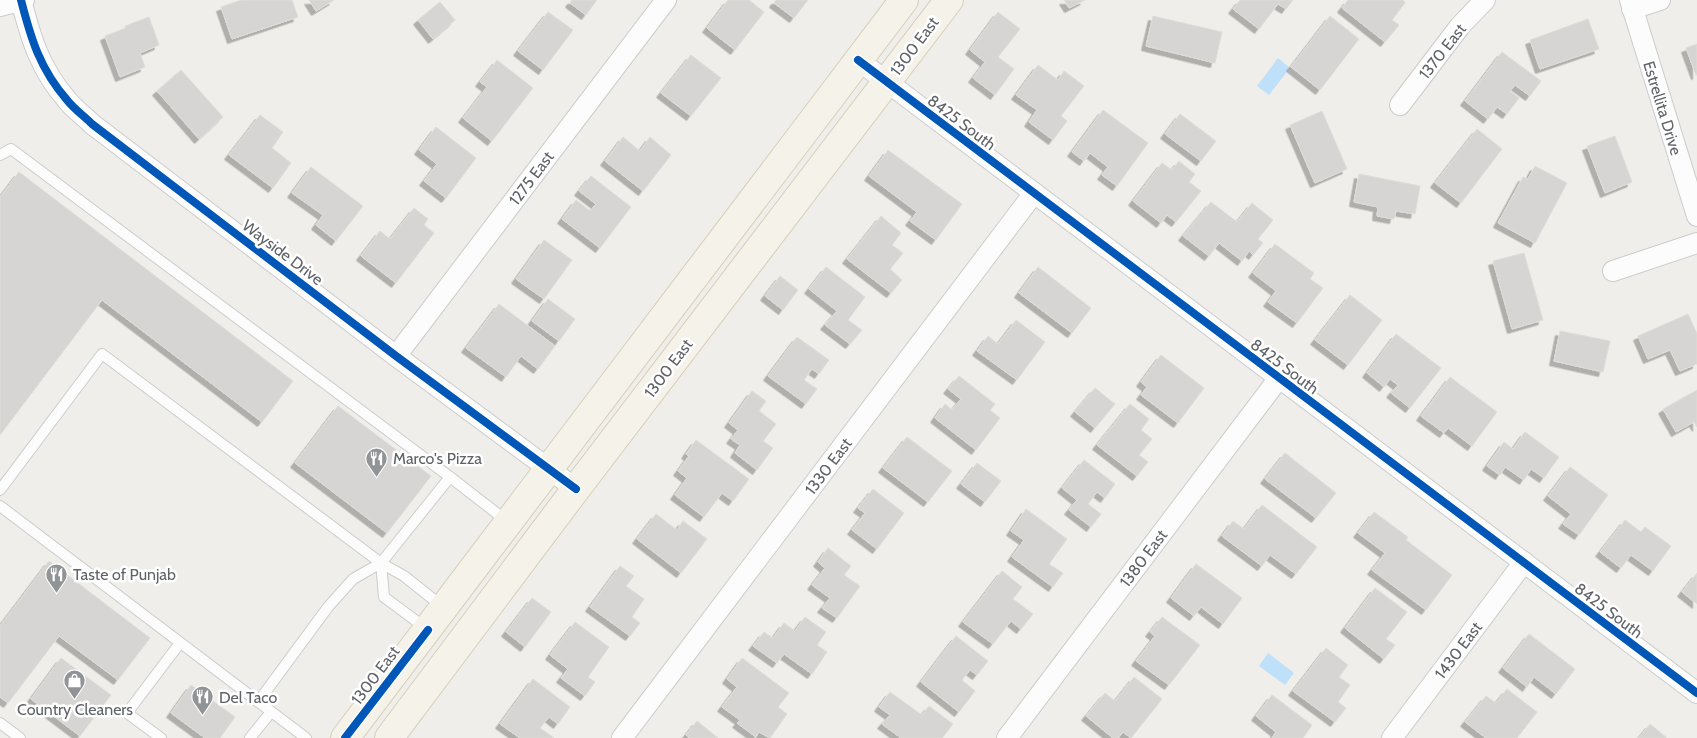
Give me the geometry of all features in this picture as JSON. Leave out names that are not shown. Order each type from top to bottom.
[{"type":"main road","name":"1300 East","points":[[345,738],[904,0]]},
{"type":"main road","name":"1300 East","points":[[390,738],[576,489],[949,0]]},
{"type":"main road","points":[[444,607],[468,634]]},
{"type":"street","name":"Wayside Drive","points":[[22,0],[35,50],[49,77],[68,102],[92,124],[396,356],[576,489]]},
{"type":"street","points":[[0,6],[22,0]]},
{"type":"street","name":"1275 East","points":[[396,356],[666,0]]},
{"type":"street","name":"1370 East","points":[[1400,105],[1460,26],[1486,0]]},
{"type":"street","points":[[1631,4],[1660,0]]},
{"type":"street","name":"Estrellita Drive","points":[[1631,4],[1697,216]]},
{"type":"street","name":"8425 South","points":[[858,60],[1697,693]]},
{"type":"street","name":"1330 East","points":[[622,738],[1034,193]]},
{"type":"street","points":[[1612,271],[1697,243]]},
{"type":"street","name":"1380 East","points":[[1007,738],[1279,378]]},
{"type":"street","name":"1430 East","points":[[1392,738],[1524,562]]},
{"type":"lane","points":[[0,155],[11,149],[450,477],[508,523]]},
{"type":"lane","points":[[0,490],[102,354],[381,564],[404,576],[444,607]]},
{"type":"lane","points":[[258,702],[328,608],[353,579],[381,564],[450,477]]},
{"type":"lane","points":[[0,506],[306,738]]},
{"type":"lane","points":[[381,564],[384,597],[428,630]]},
{"type":"lane","points":[[161,738],[127,713],[180,643]]},
{"type":"lane","points":[[250,738],[271,712]]},
{"type":"lane","points":[[0,724],[20,738]]},
{"type":"water","points":[[1278,58],[1290,68],[1269,95],[1257,86]]},
{"type":"water","points":[[1268,653],[1294,673],[1285,685],[1259,666]]},
{"type":"building","points":[[241,0],[292,0],[298,17],[232,39],[221,7]]},
{"type":"building","points":[[309,0],[334,0],[316,11]]},
{"type":"building","points":[[572,0],[597,0],[586,15],[570,3]]},
{"type":"building","points":[[728,0],[749,0],[764,12],[735,50],[707,28]]},
{"type":"building","points":[[776,0],[808,0],[794,18],[774,3]]},
{"type":"building","points":[[1064,0],[1085,0],[1069,8]]},
{"type":"building","points":[[1240,0],[1293,0],[1286,9],[1278,4],[1259,29],[1233,9]]},
{"type":"building","points":[[1348,0],[1403,0],[1405,3],[1392,20],[1399,25],[1385,42],[1342,8]]},
{"type":"building","points":[[440,2],[455,20],[433,39],[418,20]]},
{"type":"building","points":[[548,12],[573,30],[543,70],[518,51]]},
{"type":"building","points":[[998,12],[1020,29],[998,57],[1014,69],[995,95],[973,78],[985,62],[970,50]]},
{"type":"building","points":[[1153,16],[1222,32],[1215,63],[1146,46]]},
{"type":"building","points":[[1330,16],[1359,39],[1320,90],[1291,67]]},
{"type":"building","points":[[149,17],[159,45],[140,53],[145,67],[120,77],[105,36]]},
{"type":"building","points":[[1588,19],[1599,49],[1540,69],[1530,40]]},
{"type":"building","points":[[1697,44],[1697,75],[1696,75],[1686,48]]},
{"type":"building","points":[[1502,52],[1541,81],[1530,96],[1515,85],[1510,91],[1519,98],[1507,114],[1497,107],[1488,119],[1465,101]]},
{"type":"building","points":[[691,55],[721,78],[691,116],[661,93]]},
{"type":"building","points":[[497,60],[533,88],[492,141],[463,118],[487,87],[480,82]]},
{"type":"building","points":[[1038,65],[1058,80],[1064,71],[1084,86],[1061,116],[1067,121],[1053,140],[1029,122],[1037,110],[1016,95]]},
{"type":"building","points":[[181,70],[223,117],[199,139],[157,91]]},
{"type":"building","points":[[1103,110],[1148,143],[1117,186],[1102,175],[1108,167],[1090,153],[1084,161],[1072,152]]},
{"type":"building","points":[[1322,111],[1347,169],[1315,183],[1290,125]]},
{"type":"building","points":[[1180,114],[1216,141],[1201,161],[1165,134]]},
{"type":"building","points":[[260,115],[283,132],[272,148],[291,163],[273,188],[229,155]]},
{"type":"building","points":[[436,127],[476,158],[446,198],[424,181],[437,164],[419,150]]},
{"type":"building","points":[[1477,129],[1502,149],[1461,203],[1435,183]]},
{"type":"building","points":[[1615,136],[1632,182],[1605,193],[1587,146]]},
{"type":"building","points":[[623,137],[640,151],[650,137],[671,155],[643,191],[605,161]]},
{"type":"building","points":[[888,150],[962,204],[936,240],[910,221],[917,212],[869,176]]},
{"type":"building","points":[[1179,161],[1195,174],[1189,182],[1201,191],[1176,222],[1167,215],[1161,223],[1133,201],[1162,163],[1172,170]]},
{"type":"building","points":[[1535,166],[1567,183],[1535,243],[1498,223],[1523,177],[1528,179]]},
{"type":"building","points":[[311,167],[363,206],[336,241],[316,225],[323,215],[292,193]]},
{"type":"building","points":[[19,172],[293,381],[262,422],[102,300],[0,435],[0,197]]},
{"type":"building","points":[[1359,174],[1420,186],[1415,214],[1396,211],[1394,219],[1377,216],[1378,207],[1354,202]]},
{"type":"building","points":[[591,176],[631,207],[600,248],[562,219],[576,200],[590,211],[596,204],[579,191]]},
{"type":"building","points":[[1211,202],[1237,222],[1252,203],[1273,220],[1258,239],[1263,243],[1253,255],[1249,251],[1242,261],[1219,243],[1209,256],[1183,236]]},
{"type":"building","points":[[414,208],[428,219],[424,225],[434,233],[396,283],[361,256],[380,231],[390,239]]},
{"type":"building","points":[[881,216],[901,233],[892,245],[903,253],[890,269],[902,280],[891,293],[847,259]]},
{"type":"building","points":[[544,240],[572,260],[544,299],[516,279]]},
{"type":"building","points":[[1275,244],[1314,273],[1310,279],[1323,288],[1297,323],[1268,302],[1276,291],[1253,273]]},
{"type":"building","points":[[1524,253],[1543,320],[1512,329],[1493,261]]},
{"type":"building","points":[[826,267],[865,297],[848,320],[862,330],[850,344],[825,325],[837,311],[809,289]]},
{"type":"building","points":[[1038,267],[1091,308],[1072,333],[1019,293]]},
{"type":"building","points":[[780,276],[798,290],[783,310],[765,296]]},
{"type":"building","points":[[1350,295],[1382,320],[1348,365],[1315,340]]},
{"type":"building","points":[[548,299],[575,319],[559,341],[532,321]]},
{"type":"building","points":[[499,304],[555,346],[538,369],[521,356],[506,377],[466,348]]},
{"type":"building","points":[[1688,314],[1697,334],[1697,364],[1680,371],[1670,350],[1648,359],[1638,336]]},
{"type":"building","points":[[1016,320],[1045,342],[1017,380],[977,351],[988,336],[998,344]]},
{"type":"building","points":[[1560,331],[1610,341],[1603,372],[1554,361]]},
{"type":"building","points":[[1396,334],[1441,368],[1410,408],[1391,393],[1398,385],[1390,379],[1384,387],[1367,373]]},
{"type":"building","points":[[797,337],[829,360],[819,374],[812,369],[804,380],[817,389],[806,404],[768,376]]},
{"type":"building","points":[[1161,355],[1204,388],[1178,423],[1141,395],[1147,387],[1141,382]]},
{"type":"building","points":[[959,376],[995,404],[990,410],[1000,418],[976,450],[935,418],[945,404],[952,410],[961,399],[948,389]]},
{"type":"building","points":[[1450,377],[1497,412],[1472,446],[1448,428],[1444,433],[1421,416]]},
{"type":"building","points":[[1095,388],[1115,404],[1095,428],[1075,412]]},
{"type":"building","points":[[1697,390],[1697,427],[1694,422],[1676,432],[1663,409]]},
{"type":"building","points":[[752,391],[766,401],[759,411],[776,424],[763,441],[773,448],[757,470],[735,453],[740,445],[731,439],[738,430],[729,423]]},
{"type":"building","points":[[1130,404],[1149,419],[1141,430],[1152,439],[1139,455],[1148,462],[1137,476],[1097,445]]},
{"type":"building","points":[[338,406],[431,476],[387,533],[295,463]]},
{"type":"building","points":[[1525,432],[1559,457],[1544,478],[1531,469],[1524,480],[1505,467],[1500,475],[1487,466],[1504,442],[1513,449]]},
{"type":"building","points":[[907,437],[952,471],[928,502],[883,468]]},
{"type":"building","points":[[696,440],[749,479],[733,501],[722,493],[704,517],[675,495],[687,478],[678,471],[689,456],[686,454]]},
{"type":"building","points":[[1285,453],[1336,493],[1316,518],[1265,479]]},
{"type":"building","points":[[1084,460],[1115,484],[1105,498],[1097,492],[1088,504],[1101,514],[1091,527],[1069,510],[1077,500],[1062,488]]},
{"type":"building","points":[[977,463],[1001,481],[985,502],[961,484]]},
{"type":"building","points":[[1570,467],[1608,495],[1579,535],[1563,524],[1571,514],[1548,496]]},
{"type":"building","points":[[873,489],[904,513],[877,549],[852,530],[865,513],[858,508]]},
{"type":"building","points":[[1262,505],[1317,547],[1296,574],[1270,555],[1262,566],[1222,536],[1233,521],[1244,529]]},
{"type":"building","points":[[1026,509],[1067,539],[1049,564],[1063,573],[1053,587],[1012,557],[1024,540],[1011,531]]},
{"type":"building","points":[[1374,512],[1408,537],[1406,540],[1452,575],[1426,610],[1372,570],[1385,553],[1358,533]]},
{"type":"building","points":[[656,514],[677,530],[683,521],[707,539],[681,573],[637,539]]},
{"type":"building","points":[[1625,520],[1641,532],[1645,527],[1671,546],[1653,571],[1631,555],[1621,568],[1600,552]]},
{"type":"building","points":[[828,548],[851,566],[844,575],[860,586],[837,618],[822,608],[830,598],[812,585],[825,568],[818,562]]},
{"type":"building","points":[[49,561],[150,638],[118,680],[59,636],[8,703],[0,697],[0,626]]},
{"type":"building","points":[[1196,564],[1242,598],[1223,624],[1201,607],[1194,616],[1171,598]]},
{"type":"building","points":[[620,566],[634,576],[626,586],[644,599],[632,617],[640,623],[630,636],[590,607]]},
{"type":"building","points":[[1002,571],[1022,587],[1013,599],[1033,614],[1021,629],[1011,621],[993,644],[963,622]]},
{"type":"building","points":[[1697,573],[1697,604],[1682,592]]},
{"type":"building","points":[[1375,588],[1407,612],[1386,639],[1395,645],[1384,659],[1345,628]]},
{"type":"building","points":[[532,598],[551,612],[525,647],[506,632]]},
{"type":"building","points":[[805,617],[826,632],[817,645],[827,652],[812,674],[784,654],[777,663],[753,646],[764,632],[773,638],[784,623],[795,631]]},
{"type":"building","points":[[1162,617],[1200,645],[1169,685],[1136,661],[1155,636],[1150,632]]},
{"type":"building","points":[[575,622],[609,647],[588,677],[595,682],[585,696],[561,678],[568,669],[550,655]]},
{"type":"building","points":[[1529,634],[1575,669],[1556,694],[1534,677],[1527,687],[1503,668]]},
{"type":"building","points":[[956,636],[988,661],[977,675],[970,670],[962,680],[975,691],[959,712],[921,682]]},
{"type":"building","points":[[1326,648],[1348,665],[1339,677],[1350,685],[1338,702],[1346,708],[1335,722],[1293,691]]},
{"type":"building","points":[[61,658],[111,695],[80,736],[31,699]]},
{"type":"building","points":[[742,658],[789,693],[778,707],[787,714],[770,738],[759,732],[756,737],[737,723],[740,720],[722,707],[737,687],[727,679]]},
{"type":"building","points":[[1134,677],[1162,699],[1131,738],[1123,732],[1118,738],[1113,738],[1086,716],[1105,693],[1115,701]]},
{"type":"building","points":[[533,679],[570,707],[558,724],[549,717],[540,728],[554,738],[520,738],[500,724]]},
{"type":"building","points":[[191,685],[235,717],[220,738],[205,738],[171,713]]},
{"type":"building","points":[[1507,689],[1537,712],[1517,738],[1486,738],[1465,722],[1486,696],[1496,703]]},
{"type":"building","points":[[890,692],[922,715],[929,706],[953,724],[942,738],[901,738],[882,724],[890,715],[879,707]]},
{"type":"building","points":[[1272,695],[1312,725],[1303,738],[1272,738],[1276,732],[1256,716]]},
{"type":"building","points":[[697,721],[718,738],[689,738],[686,735]]},
{"type":"building","points":[[1650,724],[1667,738],[1639,738]]},
{"type":"cycle path","points":[[21,0],[33,41],[43,65],[70,103],[92,124],[396,356],[576,489]]},
{"type":"cycle path","points":[[858,60],[1697,693]]},
{"type":"cycle path","points":[[345,738],[428,630]]},
{"type":"place","name":"Marco's Pizza","points":[[377,477]]},
{"type":"place","name":"Taste of Punjab","points":[[57,593]]},
{"type":"place","name":"Country Cleaners","points":[[75,699]]},
{"type":"place","name":"Del Taco","points":[[203,716]]}]
